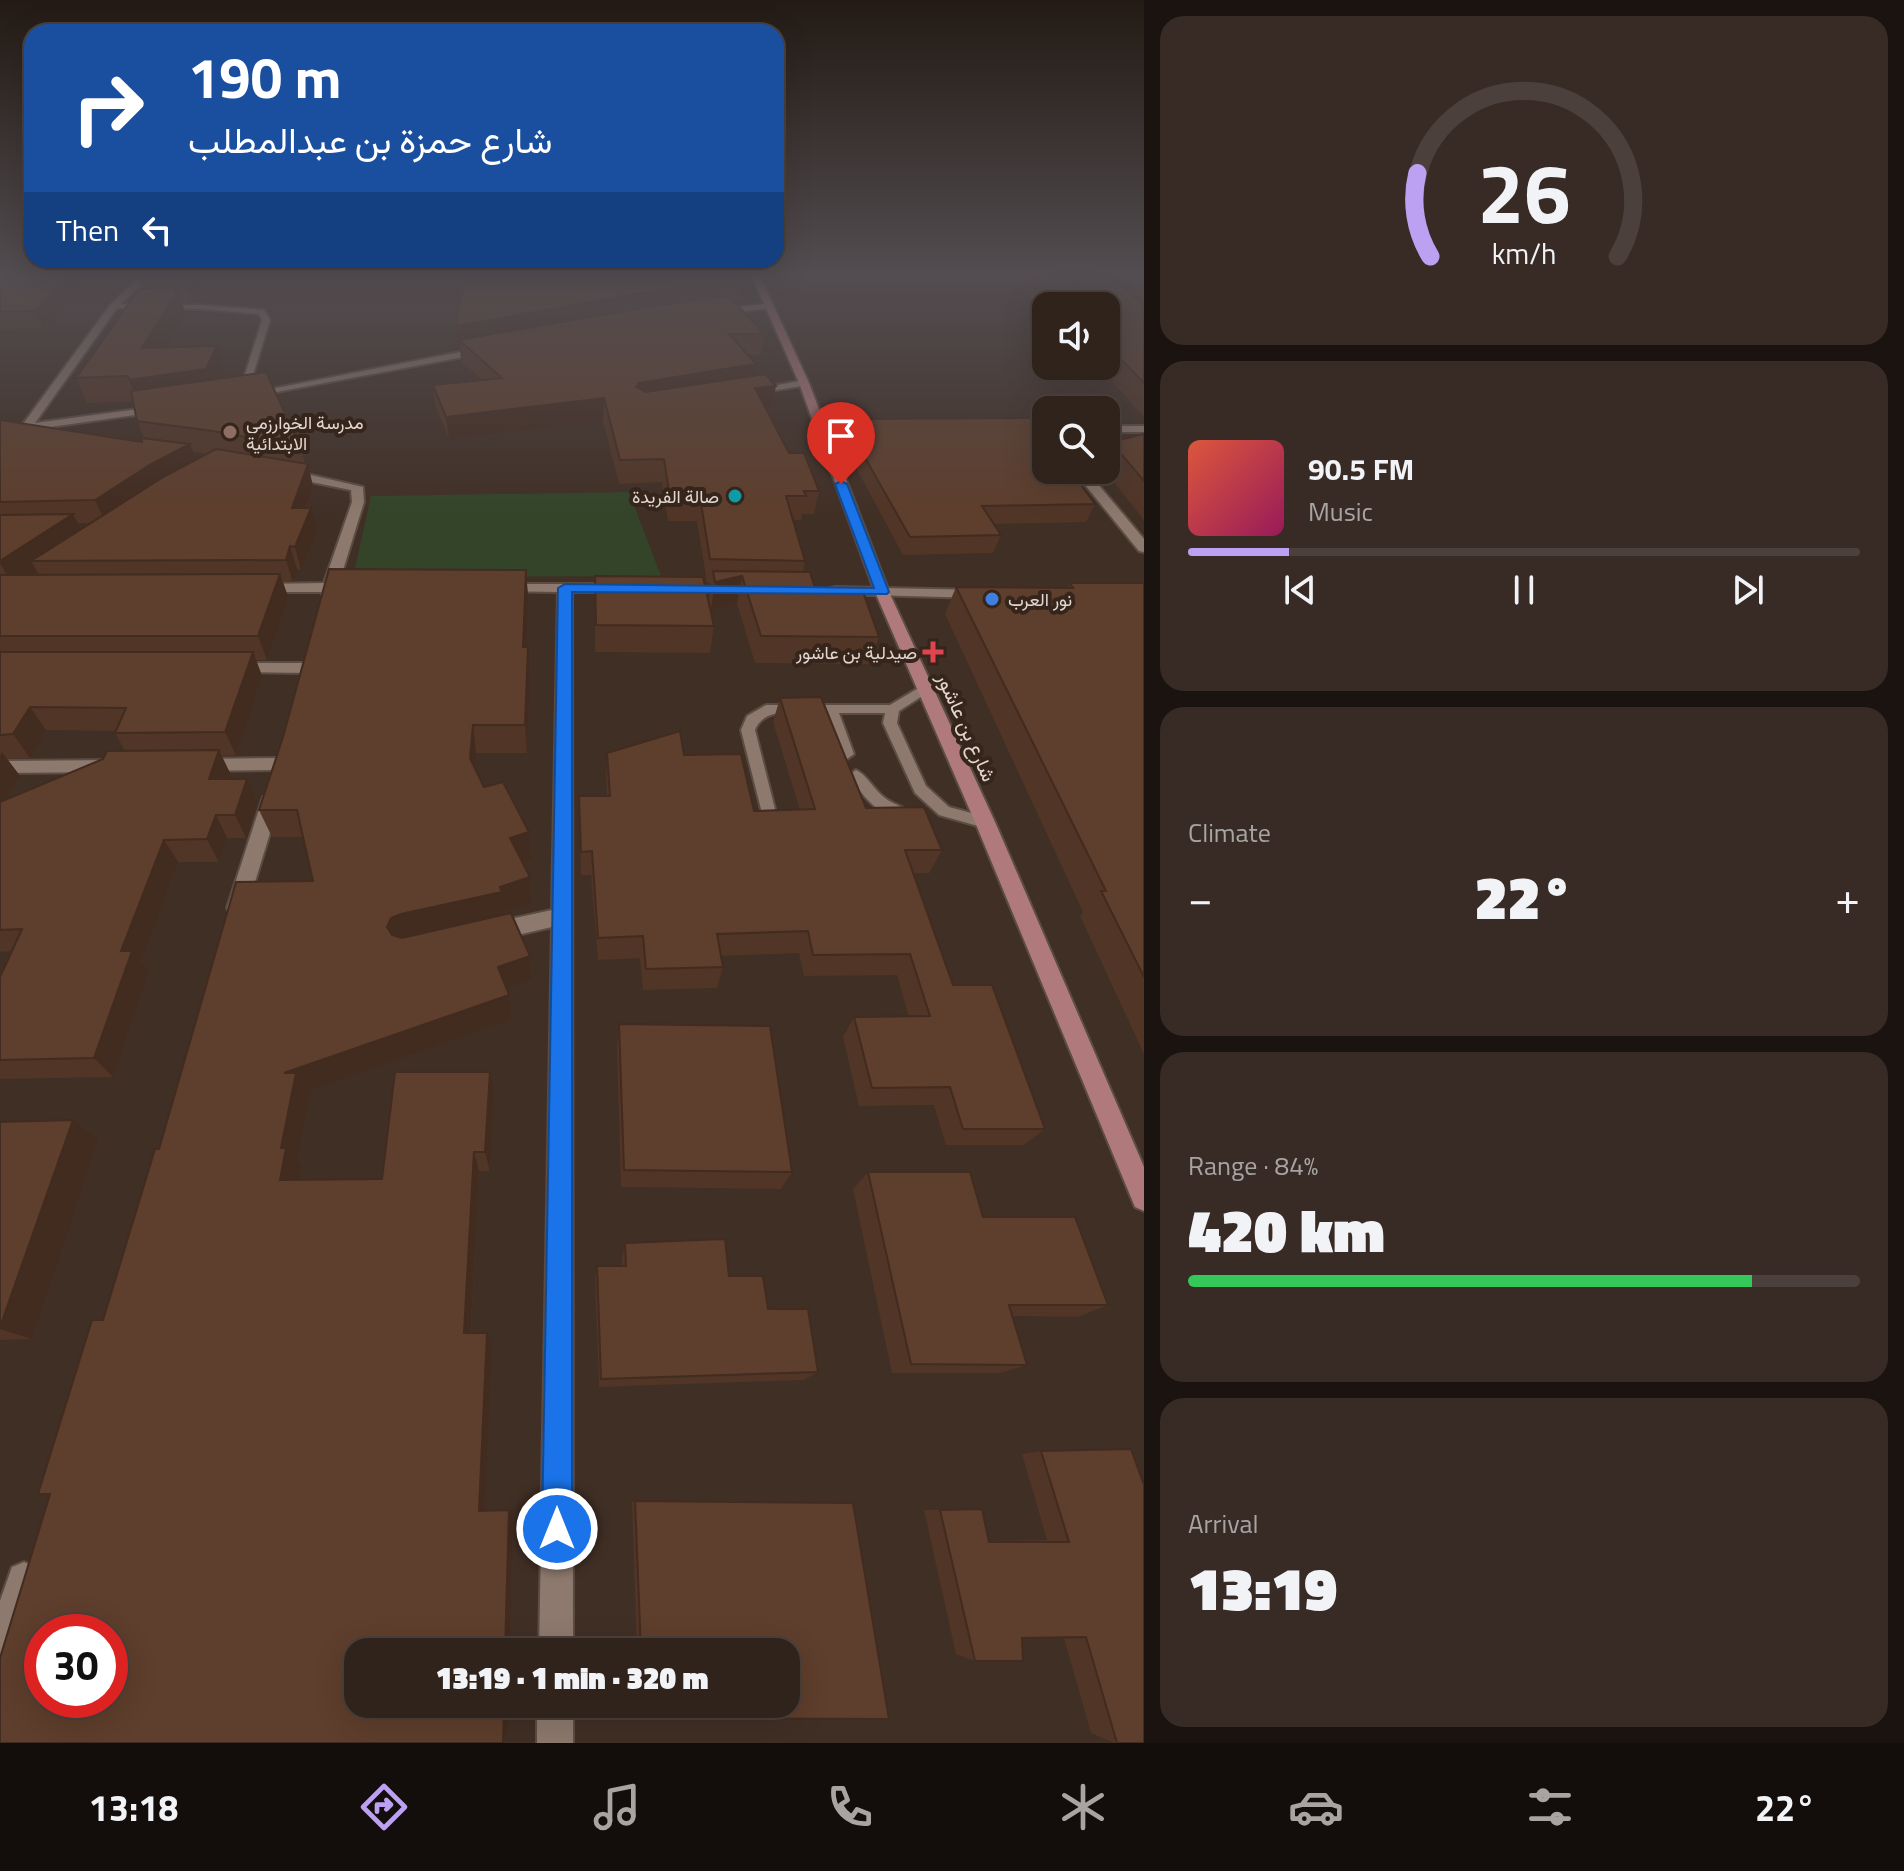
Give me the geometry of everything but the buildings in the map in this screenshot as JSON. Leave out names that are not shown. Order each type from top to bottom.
[{"type":"main road","name":"شارع بن عاشور","points":[[791,353],[882,592],[985,822],[1144,1198]]},
{"type":"street","points":[[28,425],[80,353]]},
{"type":"street","points":[[228,398],[469,353]]},
{"type":"street","points":[[745,392],[804,383]]},
{"type":"street","points":[[0,432],[28,425],[124,420],[170,407]]},
{"type":"street","points":[[1120,429],[1144,429]]},
{"type":"street","points":[[820,430],[887,430]]},
{"type":"street","points":[[0,432],[42,440]]},
{"type":"street","points":[[268,471],[357,487],[358,502],[322,614]]},
{"type":"street","points":[[1091,484],[1144,548]]},
{"type":"street","points":[[251,589],[360,587]]},
{"type":"street","points":[[486,588],[628,588]]},
{"type":"street","points":[[556,1638],[565,588]]},
{"type":"street","points":[[819,591],[990,594]]},
{"type":"street","points":[[301,695],[316,641]]},
{"type":"street","points":[[216,668],[309,668]]},
{"type":"street","points":[[230,930],[290,736]]},
{"type":"street","points":[[175,765],[282,764]]},
{"type":"street","points":[[0,767],[128,766]]},
{"type":"street","points":[[470,937],[562,916]]},
{"type":"street","points":[[0,1655],[34,1550]]},
{"type":"street","points":[[555,1718],[555,1743]]},
{"type":"lane","points":[[243,395],[256,353]]},
{"type":"lane","points":[[767,809],[748,730],[752,719],[766,709],[893,709],[925,688]]},
{"type":"lane","points":[[831,709],[847,754]]},
{"type":"lane","points":[[893,709],[890,723],[920,789],[944,811]]},
{"type":"lane","points":[[856,775],[870,796],[892,812],[912,817],[944,811],[985,822]]},
{"type":"green space","points":[[629,492],[661,576],[353,577],[371,496]]},
{"type":"place","name":"مدرسة الخوارزمي الابتدائية","points":[[230,432]]},
{"type":"place","name":"صالة الفريدة","points":[[735,496]]},
{"type":"place","name":"نور العرب","points":[[992,599]]},
{"type":"place","name":"صيدلية بن عاشور","points":[[933,652]]},
{"type":"route","points":[[557,1529],[565,588],[882,592],[841,484]]}]
